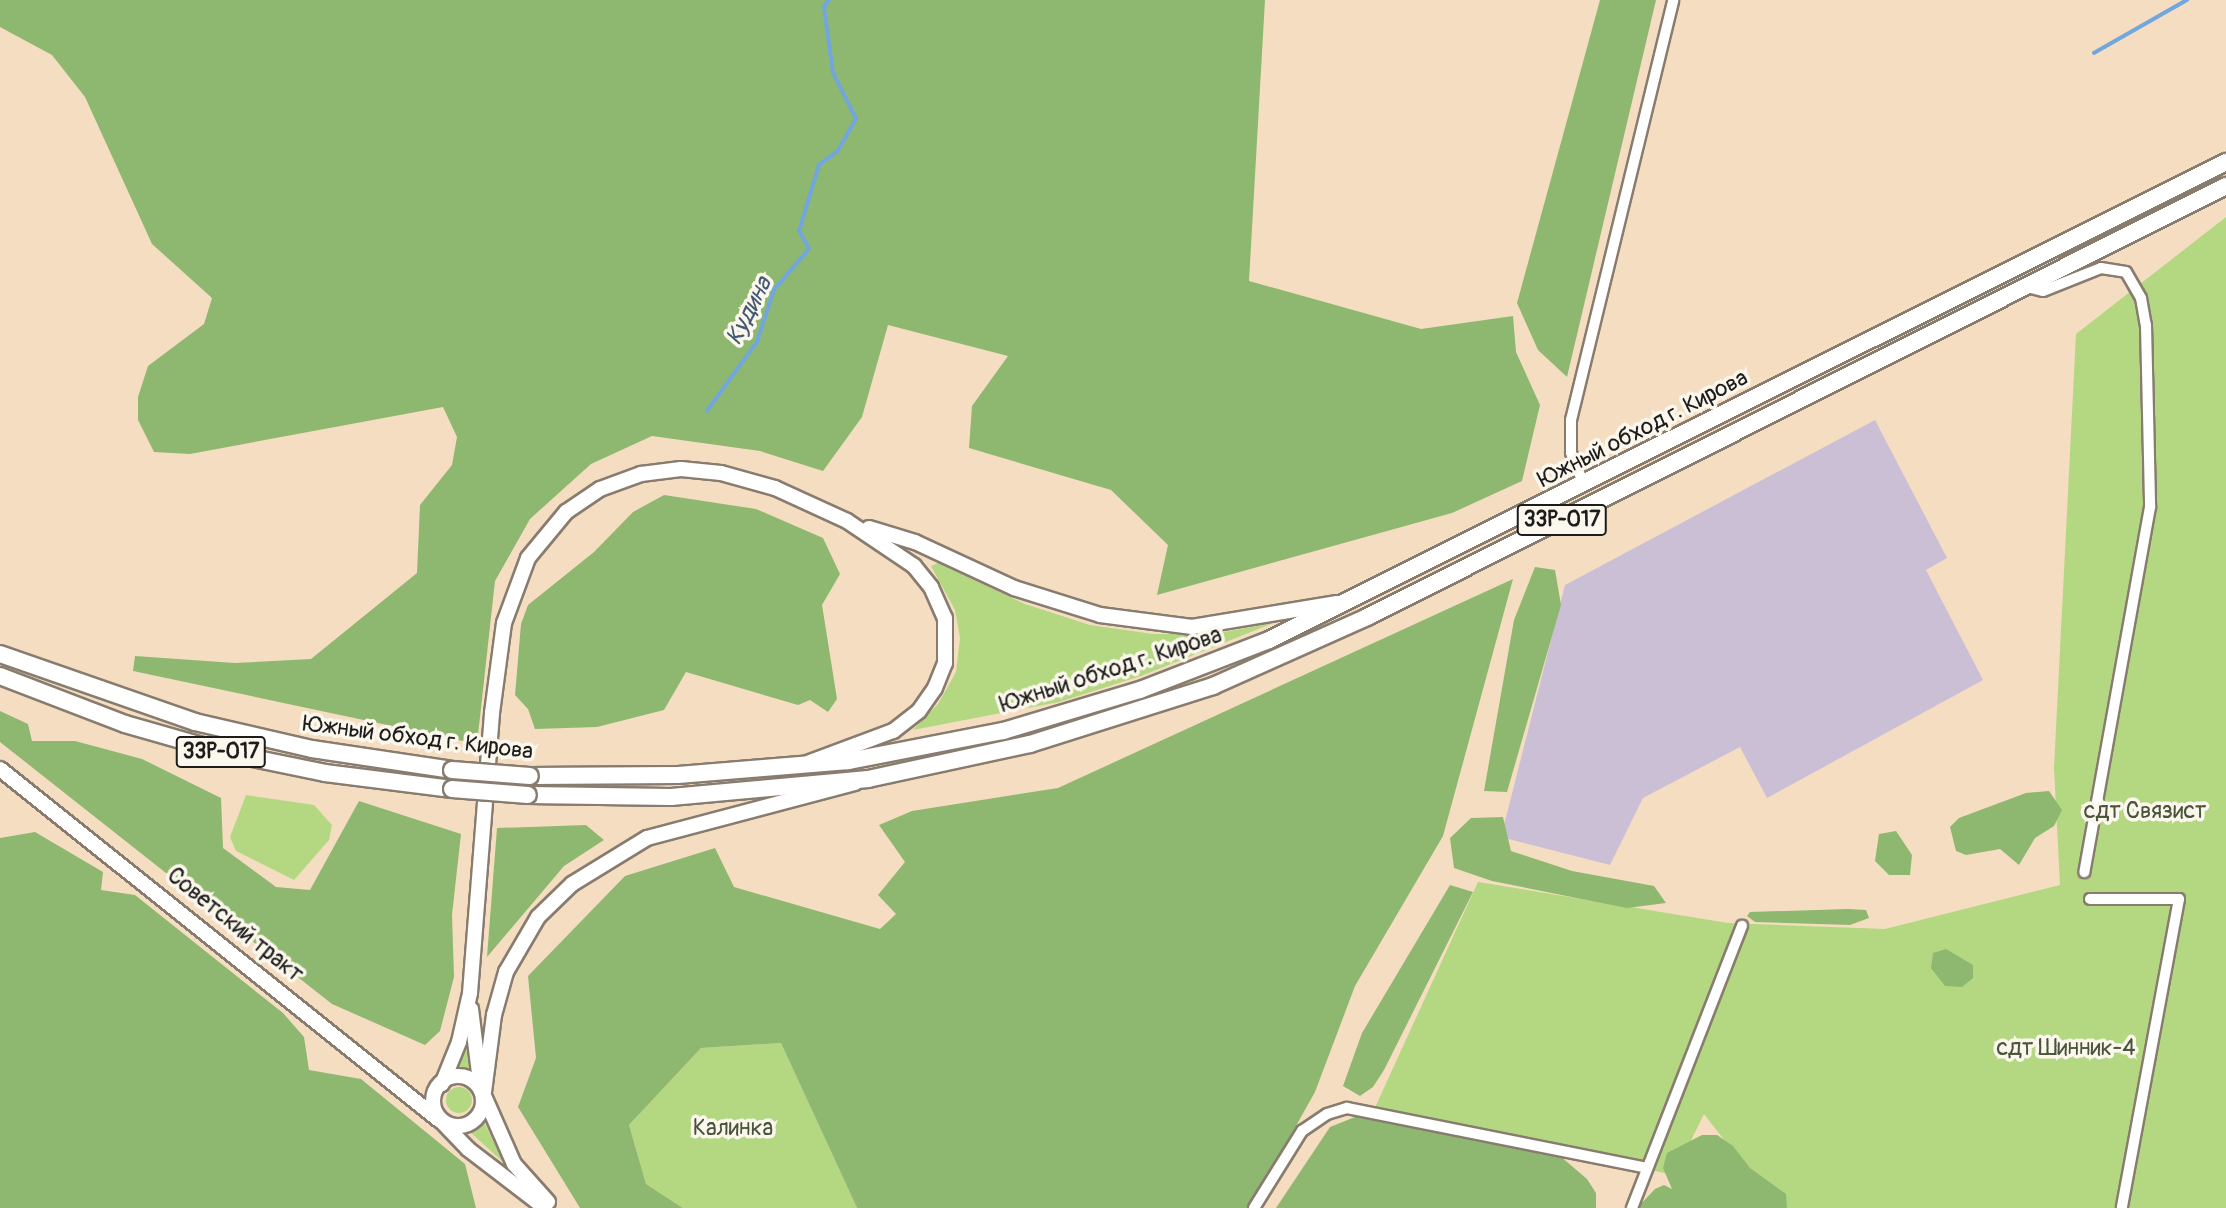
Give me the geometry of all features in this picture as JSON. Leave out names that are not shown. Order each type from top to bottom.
[{"type":"highway","name":"Южный обход г. Кирова","points":[[0,654],[195,722],[312,749],[452,770],[530,776],[678,775],[806,764],[918,750],[1075,711],[1200,668],[1348,601],[1584,485],[2226,162]]},
{"type":"highway","name":"Южный обход г. Кирова","points":[[0,676],[125,724],[223,752],[325,773],[452,789],[528,795],[671,797],[868,779],[1098,726],[1282,657],[2226,186]]},
{"type":"main road","points":[[868,779],[647,838],[572,884],[538,917],[506,972],[494,1014],[481,1110],[467,1123],[440,1121],[434,1104],[459,1042],[470,993],[498,654],[520,575],[551,527],[600,489],[641,474],[681,469],[747,479],[847,521],[915,542],[1014,588],[1100,615],[1192,627],[1348,601]]},
{"type":"main road","points":[[806,764],[906,723],[935,688],[945,663],[944,618],[931,587],[896,552],[847,521]]},
{"type":"main road","name":"Советский тракт","points":[[0,769],[440,1121],[468,1149],[545,1208]]},
{"type":"main road","points":[[470,993],[483,1092],[513,1164],[553,1208]]},
{"type":"main road","points":[[442,1084],[459,1077],[483,1092]]},
{"type":"street","points":[[1584,485],[1571,452],[1572,420],[1673,0]]},
{"type":"street","points":[[2027,287],[2043,291],[2101,268],[2126,272],[2141,298],[2146,325],[2150,507],[2084,872]]},
{"type":"street","points":[[2090,899],[2179,899],[2122,1208]]},
{"type":"street","points":[[1633,1208],[1742,926]]},
{"type":"street","points":[[1254,1208],[1302,1131],[1327,1114],[1347,1108],[1647,1168]]},
{"type":"shaded area","points":[[1875,420],[1947,558],[1926,570],[1983,680],[1767,798],[1740,747],[1643,798],[1610,865],[1501,837],[1565,585]]},
{"type":"green space","points":[[0,0],[1265,0],[1249,281],[1421,329],[1513,316],[1516,352],[1540,405],[1522,481],[1452,513],[1157,595],[1168,545],[1111,490],[969,448],[972,406],[1008,356],[888,325],[862,417],[823,471],[760,451],[652,436],[591,464],[530,519],[495,581],[477,744],[133,671],[135,656],[235,663],[311,659],[417,573],[420,505],[452,465],[457,437],[443,407],[190,454],[154,452],[138,420],[138,397],[148,366],[204,324],[212,298],[152,244],[85,97],[52,55],[0,27]]},
{"type":"green space","points":[[1600,0],[1656,0],[1567,377],[1538,350],[1517,303]]},
{"type":"green space","name":"сдт Шинник-4","points":[[2226,217],[2226,1208],[1777,1208],[1704,1114],[1674,1175],[1373,1112],[1478,882],[1728,923],[1885,929],[2060,885],[2054,768],[2076,334]]},
{"type":"green space","points":[[664,495],[756,509],[823,538],[840,574],[822,605],[837,699],[828,712],[810,700],[798,705],[686,672],[664,710],[597,727],[535,729],[528,709],[515,695],[521,624],[528,605],[594,552],[633,512]]},
{"type":"green space","points":[[938,563],[1025,604],[1090,625],[1153,634],[1214,634],[1273,623],[1141,676],[1059,702],[913,730],[938,704],[956,672],[960,638],[955,610],[931,566]]},
{"type":"green space","points":[[1535,567],[1555,570],[1561,605],[1507,792],[1484,791],[1514,620]]},
{"type":"green space","points":[[1513,579],[1443,836],[1355,986],[1315,1092],[1250,1208],[857,1208],[781,1043],[701,1048],[629,1125],[646,1184],[683,1208],[580,1208],[518,1107],[536,1058],[528,976],[625,876],[715,848],[734,887],[880,929],[896,914],[878,895],[905,862],[879,825],[912,811],[1058,788]]},
{"type":"green space","points":[[0,711],[28,724],[32,741],[75,741],[142,759],[221,798],[223,848],[276,887],[310,890],[359,801],[461,834],[452,915],[454,977],[440,1031],[425,1045],[332,1004],[0,742]]},
{"type":"green space","points":[[2049,791],[2062,810],[2054,826],[2035,838],[2019,865],[2000,849],[1966,855],[1956,851],[1950,827],[1959,818],[2026,793]]},
{"type":"green space","points":[[246,795],[314,805],[332,825],[329,840],[294,880],[236,851],[230,837]]},
{"type":"green space","points":[[1503,817],[1511,851],[1572,871],[1654,886],[1666,903],[1627,908],[1492,881],[1454,868],[1450,838],[1471,818]]},
{"type":"green space","points":[[586,825],[604,840],[564,866],[487,957],[497,828]]},
{"type":"green space","points":[[1896,831],[1912,855],[1910,875],[1889,875],[1875,861],[1879,834]]},
{"type":"green space","points":[[35,832],[103,872],[101,890],[135,895],[283,1013],[304,1037],[309,1070],[361,1079],[465,1164],[476,1208],[0,1208],[0,838]]},
{"type":"green space","points":[[1450,885],[1473,892],[1384,1070],[1373,1087],[1360,1096],[1343,1086],[1362,1033]]},
{"type":"green space","points":[[1866,910],[1869,918],[1850,925],[1755,922],[1747,916],[1750,912]]},
{"type":"green space","points":[[1946,949],[1973,965],[1973,978],[1962,987],[1945,986],[1931,968],[1933,953]]},
{"type":"green space","name":"Калинка","points":[[781,1043],[857,1208],[683,1208],[646,1184],[629,1125],[701,1048]]},
{"type":"green space","points":[[466,1047],[470,1073],[454,1072]]},
{"type":"green space","points":[[459,1087],[468,1091],[472,1100],[468,1109],[459,1113],[450,1109],[446,1100],[450,1091]]},
{"type":"green space","points":[[1360,1115],[1560,1156],[1587,1179],[1596,1193],[1596,1208],[1276,1208],[1330,1127]]},
{"type":"green space","points":[[483,1120],[504,1163],[469,1131]]},
{"type":"green space","points":[[1702,1135],[1717,1135],[1733,1146],[1750,1168],[1786,1194],[1787,1208],[1637,1208],[1655,1189],[1664,1185],[1672,1189],[1663,1168],[1667,1153]]},
{"type":"waterway","name":"Кудина","points":[[707,411],[757,342],[774,290],[809,249],[799,231],[819,165],[837,152],[856,119],[833,73],[824,7],[829,0]]},
{"type":"waterway","points":[[2094,53],[2187,0]]},
{"type":"park label","name":"сдт Связист","points":[[2145,811]]}]
